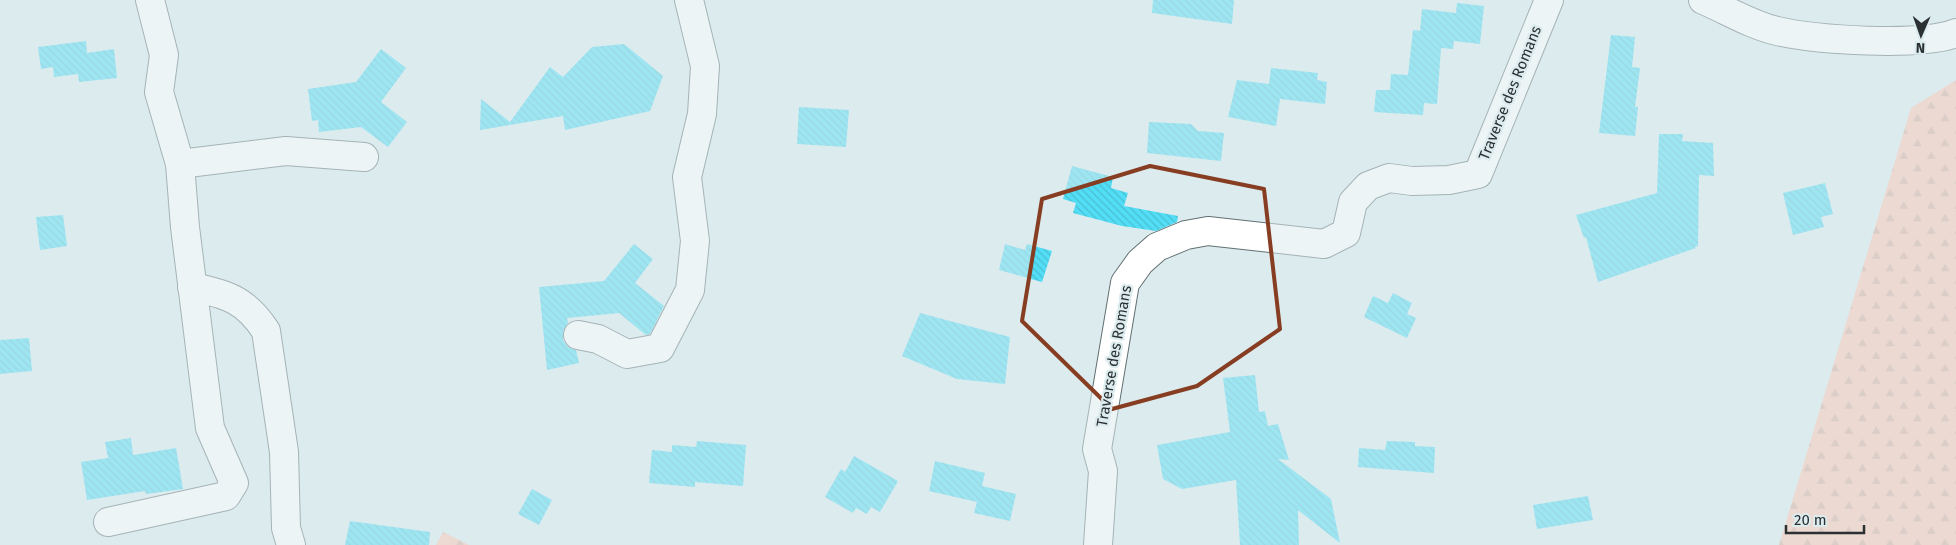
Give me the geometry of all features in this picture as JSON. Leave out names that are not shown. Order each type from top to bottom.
[{"type":"street","points":[[108,522],[226,496],[234,483],[210,428],[192,287],[180,164],[159,92],[164,55],[150,0]]},
{"type":"street","points":[[578,335],[598,338],[627,354],[660,348],[690,290],[695,240],[687,177],[702,114],[705,66],[689,0]]},
{"type":"street","name":"Traverse des Romans","points":[[1098,545],[1103,471],[1097,449],[1125,284],[1140,262],[1157,247],[1186,235],[1208,231],[1324,244],[1346,233],[1353,202],[1368,186],[1389,178],[1412,181],[1450,180],[1478,174],[1549,0]]},
{"type":"street","points":[[1703,0],[1777,31],[1830,38],[1913,40],[1956,33]]},
{"type":"street","points":[[180,164],[286,152],[364,157]]},
{"type":"street","points":[[192,287],[222,293],[241,302],[258,318],[266,331],[284,452],[286,528],[291,545]]},
{"type":"highlighted area","points":[[1150,166],[1264,189],[1280,329],[1197,386],[1112,409],[1022,321],[1042,199]]},
{"type":"green space","points":[[1956,80],[1956,545],[1779,545],[1911,108]]},
{"type":"green space","points":[[443,532],[469,545],[436,545]]},
{"type":"building","points":[[1153,0],[1234,0],[1232,24],[1152,13]]},
{"type":"building","points":[[1457,3],[1484,6],[1480,44],[1454,41],[1453,49],[1441,48],[1437,104],[1424,103],[1423,115],[1374,112],[1376,90],[1390,90],[1391,74],[1408,75],[1413,30],[1420,31],[1422,9],[1456,13]]},
{"type":"building","points":[[1611,35],[1635,37],[1632,67],[1640,68],[1635,107],[1638,107],[1635,136],[1599,133]]},
{"type":"building","points":[[86,41],[87,53],[114,49],[117,78],[79,82],[78,74],[54,77],[53,67],[41,69],[38,47]]},
{"type":"building","points":[[624,44],[663,76],[650,111],[565,130],[563,116],[480,130],[481,99],[510,122],[550,67],[563,77],[592,47]]},
{"type":"building","points":[[381,49],[406,68],[381,102],[407,122],[388,147],[361,127],[319,132],[318,120],[312,121],[308,89],[356,82]]},
{"type":"building","points":[[1271,68],[1318,73],[1317,80],[1327,82],[1325,104],[1280,99],[1276,126],[1228,117],[1237,80],[1269,84]]},
{"type":"building","points":[[799,107],[849,110],[846,147],[797,144]]},
{"type":"building","points":[[1149,122],[1191,124],[1198,131],[1224,133],[1221,161],[1147,153]]},
{"type":"building","points":[[1659,134],[1683,134],[1682,141],[1713,143],[1714,176],[1699,175],[1698,246],[1598,282],[1586,237],[1584,238],[1576,215],[1657,193]]},
{"type":"building","points":[[1072,166],[1113,177],[1111,188],[1128,193],[1124,206],[1178,216],[1177,222],[1156,231],[1122,226],[1073,213],[1076,203],[1063,199]]},
{"type":"building","points":[[1825,183],[1833,214],[1821,217],[1824,227],[1793,235],[1783,193]]},
{"type":"building","points":[[63,215],[67,246],[40,250],[36,217]]},
{"type":"building","points":[[634,244],[653,259],[635,283],[664,306],[650,334],[646,335],[619,313],[567,318],[568,323],[563,331],[563,340],[568,347],[576,350],[579,363],[547,370],[539,287],[604,281]]},
{"type":"building","points":[[1005,244],[1025,250],[1027,244],[1052,251],[1042,282],[999,270]]},
{"type":"building","points":[[1393,293],[1412,303],[1407,314],[1416,318],[1407,338],[1364,317],[1373,296],[1388,303]]},
{"type":"building","points":[[920,313],[1010,337],[1005,384],[957,379],[902,356]]},
{"type":"building","points":[[29,338],[32,371],[0,374],[0,340]]},
{"type":"building","points":[[1255,375],[1259,412],[1265,411],[1268,426],[1278,424],[1289,460],[1278,459],[1331,499],[1340,543],[1298,510],[1299,545],[1240,545],[1236,480],[1182,489],[1163,479],[1157,445],[1230,432],[1223,378]]},
{"type":"building","points":[[131,438],[133,455],[176,448],[183,489],[146,494],[145,491],[87,500],[81,462],[108,458],[105,442]]},
{"type":"building","points":[[697,441],[746,445],[743,486],[695,482],[695,487],[649,483],[652,450],[672,452],[672,445],[696,447]]},
{"type":"building","points":[[1387,441],[1415,442],[1415,446],[1435,447],[1434,473],[1358,467],[1359,448],[1385,450]]},
{"type":"building","points":[[854,456],[898,481],[880,512],[871,507],[867,514],[856,508],[853,513],[825,497],[841,469],[845,472]]},
{"type":"building","points":[[935,461],[985,473],[982,486],[1016,494],[1010,521],[974,513],[977,502],[929,491]]},
{"type":"building","points":[[532,489],[552,500],[539,525],[518,514]]},
{"type":"building","points":[[1588,496],[1593,520],[1537,529],[1533,505]]},
{"type":"building","points":[[350,521],[430,532],[429,545],[345,545]]}]
